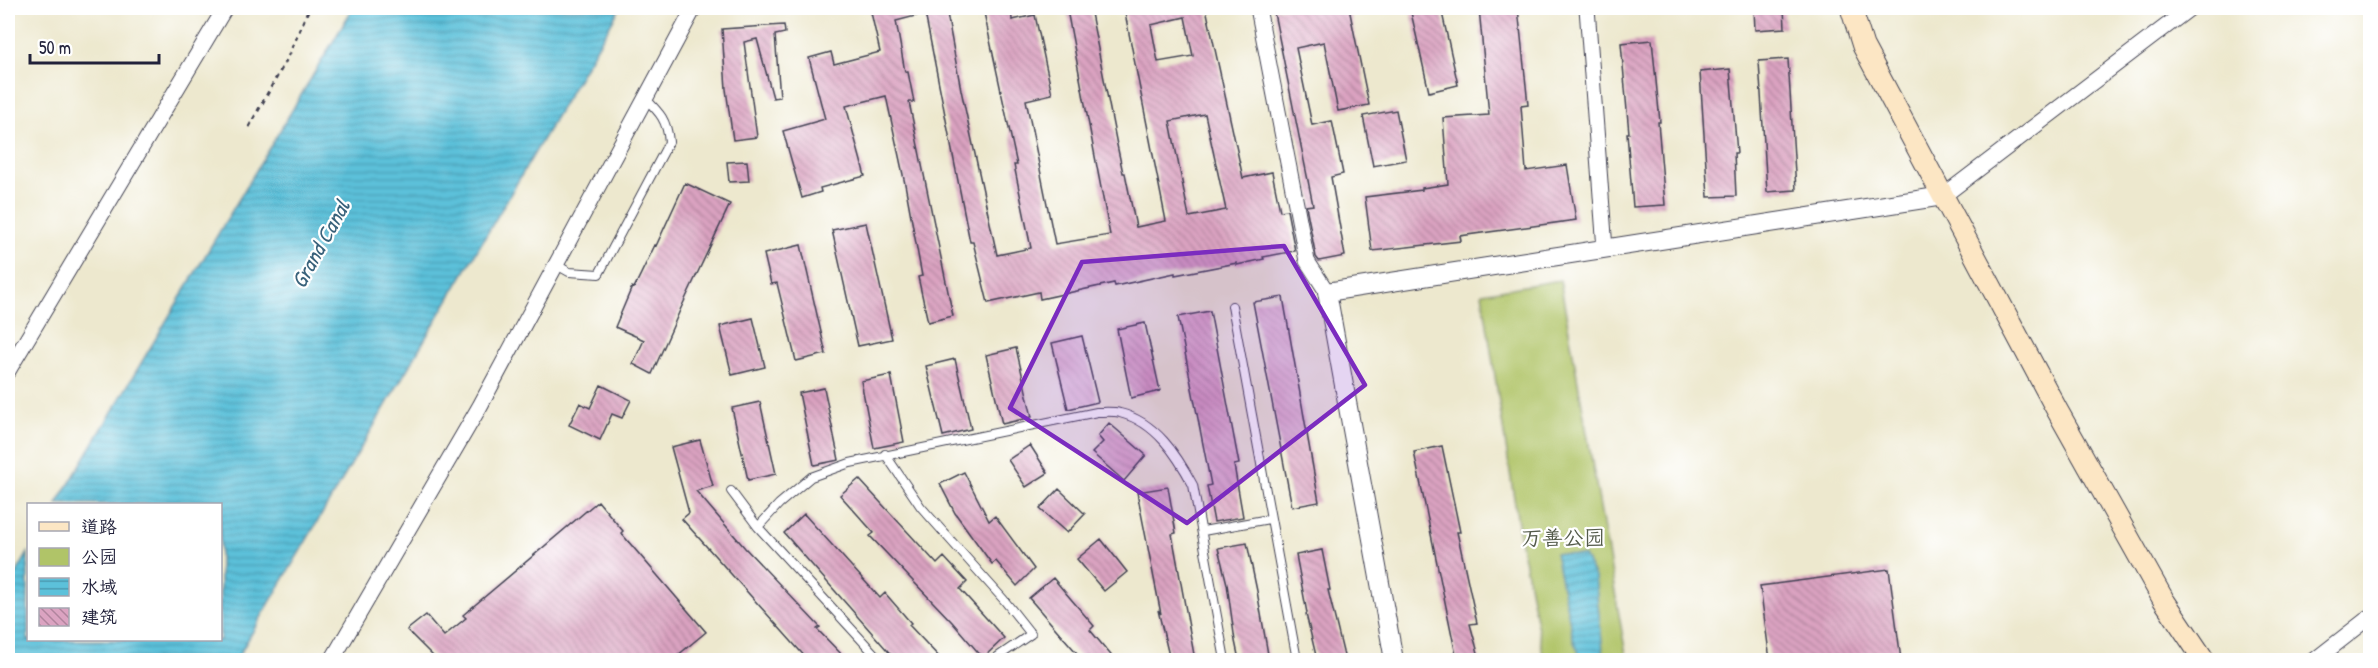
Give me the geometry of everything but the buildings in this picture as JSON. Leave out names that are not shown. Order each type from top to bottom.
[{"type":"main road","points":[[1851,8],[1863,46],[2057,411],[2163,599],[2204,660]]},
{"type":"street","points":[[8,371],[225,8]]},
{"type":"street","points":[[332,660],[480,406],[694,8]]},
{"type":"street","points":[[1258,8],[1306,261],[1327,292],[1394,660]]},
{"type":"street","points":[[1587,8],[1605,249]]},
{"type":"street","points":[[1327,292],[1942,196],[2190,8]]},
{"type":"street","points":[[2315,660],[2370,617]]},
{"type":"lane","points":[[555,264],[568,272],[599,274],[669,142],[668,130],[663,117],[645,98]]},
{"type":"lane","points":[[1232,306],[1269,519],[1297,660]]},
{"type":"lane","points":[[758,527],[779,504],[812,477],[850,463],[1096,412],[1119,412],[1140,420],[1154,432],[1181,462],[1193,485],[1225,660]]},
{"type":"lane","points":[[885,454],[921,507],[1004,600],[1031,634],[993,660]]},
{"type":"lane","points":[[731,491],[758,527],[880,660]]},
{"type":"lane","points":[[1203,531],[1269,519]]},
{"type":"path","points":[[249,127],[289,55],[309,8]]},
{"type":"highlighted area","points":[[1284,246],[1365,385],[1187,523],[1010,408],[1082,262]]},
{"type":"green space","name":"万善公园","points":[[1560,280],[1627,660],[1544,660],[1522,549],[1482,293]]},
{"type":"water","name":"Grand Canal","points":[[353,8],[620,8],[236,660],[8,660],[8,588],[27,555],[27,641],[222,641],[222,503],[58,503]]},
{"type":"water","points":[[1555,553],[1584,556],[1595,577],[1604,660],[1582,660],[1574,642]]}]
